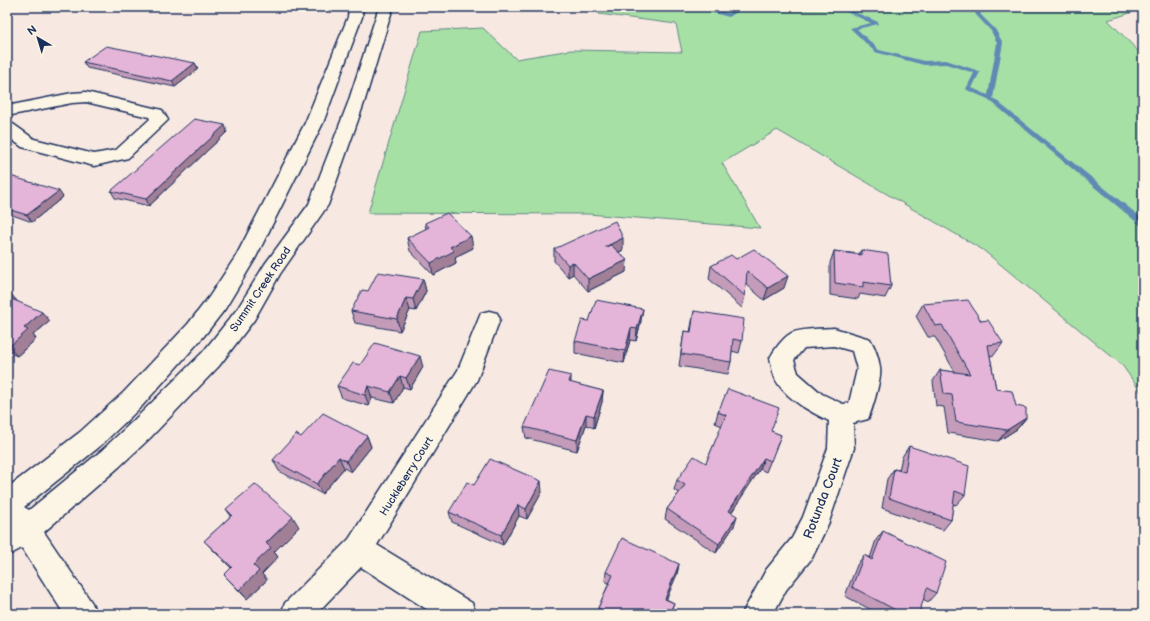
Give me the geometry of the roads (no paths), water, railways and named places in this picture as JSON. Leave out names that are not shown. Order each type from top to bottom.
[{"type":"street","points":[[81,614],[16,536],[8,504],[89,440],[133,400],[196,330],[217,303],[245,259],[314,123],[355,17],[356,7]]},
{"type":"street","name":"Summit Creek Road","points":[[16,536],[110,459],[141,430],[210,359],[246,314],[272,269],[318,205],[356,103],[386,7]]},
{"type":"street","points":[[7,111],[72,98],[86,97],[156,114],[160,120],[122,154],[94,160],[28,143],[7,128]]},
{"type":"street","name":"Huckleberry Court","points":[[296,614],[359,549],[424,448],[469,373],[489,319]]},
{"type":"street","name":"Rotunda Court","points":[[758,614],[776,580],[802,548],[815,522],[841,448],[841,415]]},
{"type":"street","points":[[359,549],[461,614]]},
{"type":"waterway","points":[[612,7],[617,9],[638,7]]},
{"type":"waterway","points":[[693,7],[729,15],[742,7]]},
{"type":"waterway","points":[[789,7],[824,7]]},
{"type":"waterway","points":[[839,7],[876,23],[853,28],[877,51],[924,63],[946,62],[977,72],[969,89],[990,98]]},
{"type":"waterway","points":[[976,7],[979,15],[993,30],[1000,43],[990,98]]},
{"type":"waterway","points":[[990,98],[1143,223]]}]
